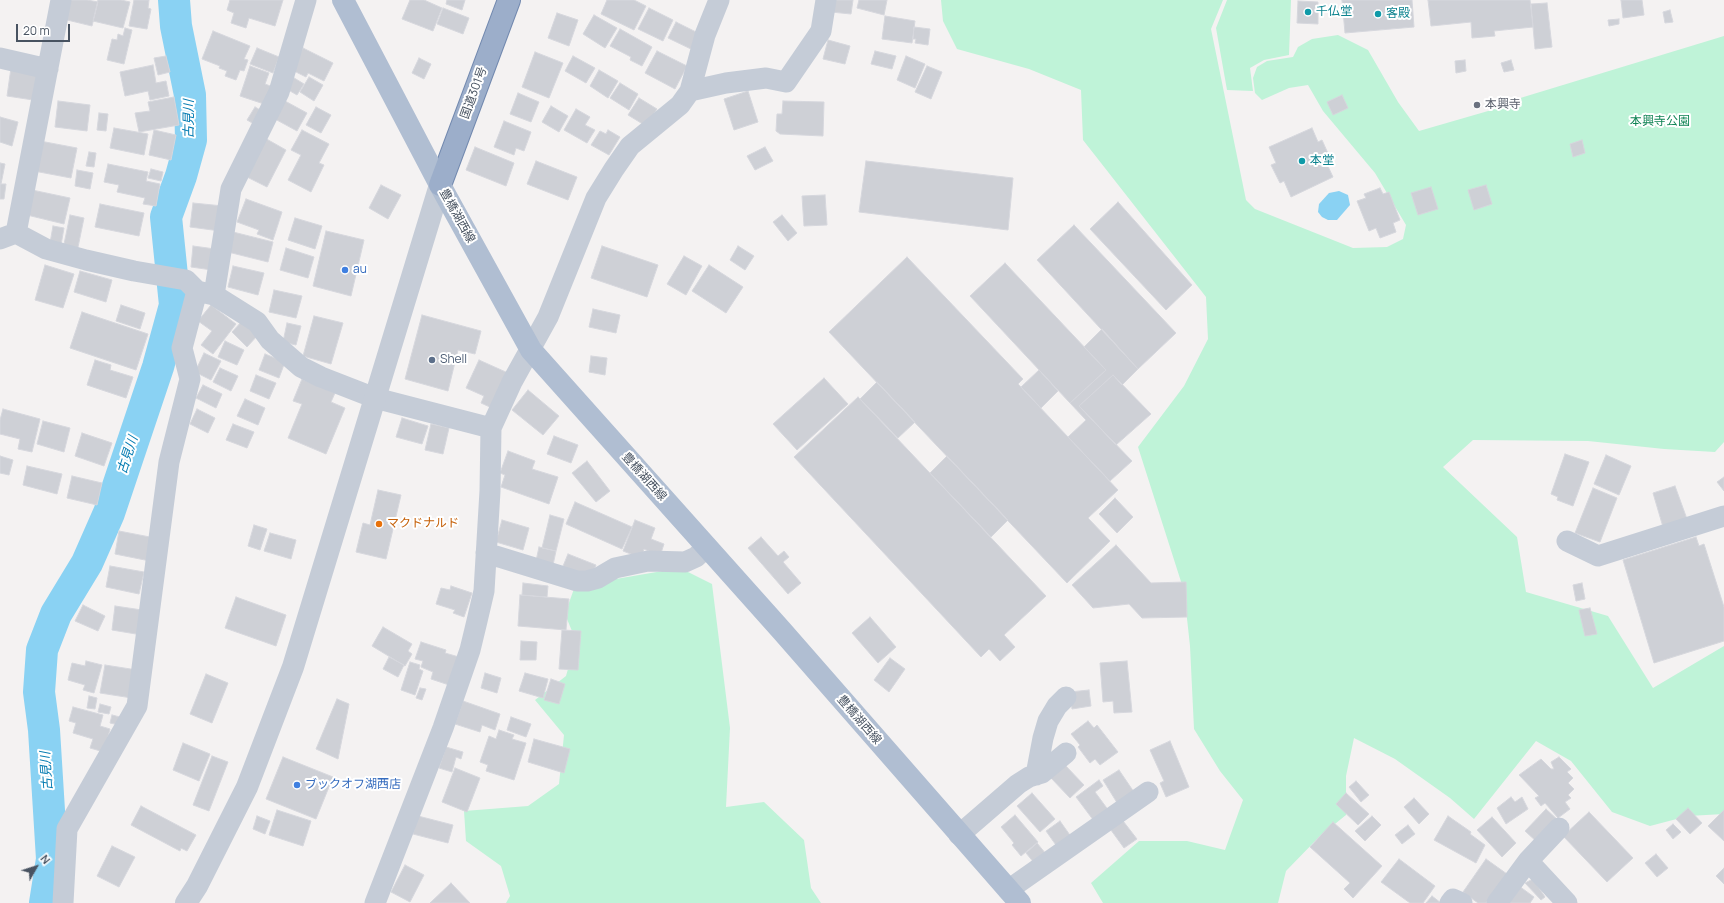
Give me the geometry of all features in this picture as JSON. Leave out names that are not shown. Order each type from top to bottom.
[{"type":"highway","name":"国道301号","points":[[440,185],[509,0]]},
{"type":"main road","name":"豊橋湖西線","points":[[343,0],[440,185],[531,350],[707,547],[1014,897]]},
{"type":"street","points":[[62,0],[48,70],[8,236],[79,258],[134,271],[186,280],[257,322],[270,340],[301,367],[321,377],[375,398],[491,428]]},
{"type":"street","points":[[63,903],[67,829],[137,706],[169,462],[190,379],[182,348],[206,293],[231,189],[279,92],[306,0]]},
{"type":"street","points":[[375,903],[433,755],[470,650],[484,591],[490,491],[491,428],[512,382],[548,317],[592,207],[614,169],[630,146],[680,105],[690,91],[705,35],[719,0]]},
{"type":"street","points":[[690,91],[726,83],[766,78],[786,82],[821,31],[826,0]]},
{"type":"street","points":[[0,58],[48,70]]},
{"type":"street","points":[[186,903],[198,886],[246,787],[293,667],[440,185]]},
{"type":"street","points":[[1567,541],[1598,556],[1724,516]]},
{"type":"street","points":[[486,553],[577,581],[587,581],[598,578],[615,568],[648,561],[685,562],[696,557],[707,547]]},
{"type":"street","points":[[1036,775],[1048,721],[1057,706],[1066,697]]},
{"type":"street","points":[[960,836],[1018,784],[1042,773],[1066,753]]},
{"type":"street","points":[[1014,897],[1148,792]]},
{"type":"street","points":[[1497,903],[1528,861],[1560,828]]},
{"type":"street","points":[[1528,861],[1567,903]]},
{"type":"street","points":[[1450,903],[1453,899],[1462,903]]},
{"type":"green space","name":"本興寺公園","points":[[941,0],[1223,0],[1211,29],[1246,200],[1255,209],[1353,248],[1387,247],[1403,239],[1406,225],[1375,173],[1323,111],[1308,85],[1289,88],[1262,100],[1255,93],[1253,78],[1257,67],[1267,61],[1293,57],[1298,47],[1312,39],[1338,35],[1368,50],[1398,102],[1419,131],[1495,109],[1494,106],[1724,36],[1724,442],[1715,452],[1664,449],[1588,441],[1473,440],[1443,467],[1517,537],[1526,592],[1608,616],[1653,688],[1724,646],[1724,814],[1688,816],[1650,826],[1612,812],[1571,761],[1536,741],[1474,819],[1450,798],[1395,759],[1354,738],[1346,776],[1346,815],[1320,836],[1286,871],[1278,903],[1103,903],[1091,883],[1139,841],[1187,841],[1225,850],[1243,800],[1220,771],[1194,729],[1190,646],[1184,591],[1138,447],[1184,386],[1208,339],[1206,297],[1083,140],[1081,90],[1029,69],[957,49],[943,21]]},
{"type":"green space","points":[[1227,0],[1291,0],[1289,55],[1264,60],[1250,68],[1253,91],[1227,90],[1216,28]]},
{"type":"green space","points":[[680,568],[712,584],[730,728],[726,807],[764,802],[804,840],[811,888],[821,903],[506,903],[510,896],[501,866],[466,841],[464,811],[528,806],[559,784],[564,735],[535,700],[566,676],[576,641],[565,614],[575,586]]},
{"type":"water","points":[[1339,191],[1348,195],[1350,205],[1337,220],[1328,220],[1322,217],[1318,212],[1319,204],[1329,193]]},
{"type":"building","points":[[67,0],[87,0],[98,2],[92,26],[63,19]]},
{"type":"building","points":[[98,0],[121,0],[130,2],[123,28],[93,21]]},
{"type":"building","points":[[134,0],[149,0],[148,8],[151,9],[147,29],[129,26]]},
{"type":"building","points":[[230,0],[283,0],[275,26],[249,18],[246,28],[231,23],[234,13],[227,10]]},
{"type":"building","points":[[410,0],[424,0],[442,8],[433,31],[402,19]]},
{"type":"building","points":[[447,0],[465,0],[462,10],[446,4]]},
{"type":"building","points":[[607,0],[634,0],[646,6],[634,30],[601,14]]},
{"type":"building","points":[[832,0],[853,0],[851,14],[831,12]]},
{"type":"building","points":[[859,0],[887,0],[884,15],[857,8]]},
{"type":"building","name":"客殿","points":[[1342,0],[1412,0],[1414,27],[1345,33]]},
{"type":"building","points":[[1428,0],[1530,0],[1533,27],[1494,31],[1495,36],[1472,38],[1471,22],[1431,26]]},
{"type":"building","points":[[1621,0],[1642,0],[1644,15],[1623,18]]},
{"type":"building","name":"千仏堂","points":[[1298,1],[1318,2],[1318,24],[1297,23]]},
{"type":"building","points":[[1547,3],[1552,47],[1535,49],[1531,4]]},
{"type":"building","points":[[443,8],[469,18],[463,34],[437,24]]},
{"type":"building","points":[[649,8],[673,20],[663,41],[638,29]]},
{"type":"building","points":[[1670,10],[1673,22],[1665,23],[1663,12]]},
{"type":"building","points":[[557,13],[578,20],[569,46],[548,38]]},
{"type":"building","points":[[594,15],[617,28],[605,48],[583,34]]},
{"type":"building","points":[[885,16],[915,21],[912,43],[882,39]]},
{"type":"building","points":[[1619,19],[1619,24],[1609,26],[1608,20]]},
{"type":"building","points":[[676,22],[700,34],[693,50],[668,38]]},
{"type":"building","points":[[914,27],[930,29],[928,45],[915,43],[916,39],[913,39]]},
{"type":"building","points":[[125,28],[132,30],[124,64],[107,60],[112,39],[117,40],[118,34],[123,36]]},
{"type":"building","points":[[620,29],[652,47],[642,66],[630,60],[631,57],[610,46]]},
{"type":"building","points":[[213,31],[250,46],[244,59],[248,60],[244,71],[240,70],[236,80],[225,76],[227,71],[219,68],[220,66],[202,59]]},
{"type":"building","points":[[828,40],[850,46],[845,64],[823,59]]},
{"type":"building","points":[[257,48],[279,57],[273,73],[250,64]]},
{"type":"building","points":[[303,48],[333,63],[324,81],[308,73],[306,77],[292,70]]},
{"type":"building","points":[[657,51],[687,66],[675,89],[645,73]]},
{"type":"building","points":[[875,51],[896,56],[892,69],[871,64]]},
{"type":"building","points":[[535,52],[563,63],[549,98],[522,87]]},
{"type":"building","points":[[166,56],[170,72],[158,75],[154,58]]},
{"type":"building","points":[[573,56],[595,68],[586,83],[565,71]]},
{"type":"building","points":[[906,56],[925,64],[915,88],[897,80]]},
{"type":"building","points":[[419,58],[431,64],[424,79],[412,73]]},
{"type":"building","points":[[1465,60],[1466,71],[1456,73],[1455,61]]},
{"type":"building","points":[[1511,60],[1514,70],[1504,72],[1501,63]]},
{"type":"building","points":[[153,65],[156,83],[166,81],[169,96],[150,100],[148,91],[125,96],[120,72]]},
{"type":"building","points":[[250,66],[269,73],[265,84],[273,87],[267,105],[240,96]]},
{"type":"building","points":[[927,66],[942,72],[931,99],[915,92]]},
{"type":"building","points":[[11,68],[38,72],[33,100],[7,96]]},
{"type":"building","points":[[599,70],[618,81],[608,98],[590,86]]},
{"type":"building","points":[[291,76],[304,84],[297,95],[285,88]]},
{"type":"building","points":[[309,77],[323,85],[314,101],[300,92]]},
{"type":"building","points":[[620,83],[638,94],[629,110],[610,98]]},
{"type":"building","points":[[748,91],[758,122],[734,130],[724,99]]},
{"type":"building","points":[[518,93],[539,102],[531,122],[510,114]]},
{"type":"building","points":[[1342,95],[1348,108],[1333,115],[1327,102]]},
{"type":"building","points":[[174,97],[179,125],[139,132],[135,113],[150,111],[148,102]]},
{"type":"building","points":[[639,98],[657,109],[646,126],[628,115]]},
{"type":"building","points":[[58,101],[90,105],[87,131],[55,127]]},
{"type":"building","points":[[285,101],[307,113],[297,131],[275,119]]},
{"type":"building","points":[[783,101],[824,102],[823,136],[780,134],[776,131],[777,114],[782,114]]},
{"type":"building","points":[[551,106],[568,116],[559,132],[542,122]]},
{"type":"building","points":[[255,107],[262,111],[254,124],[247,120]]},
{"type":"building","points":[[316,107],[331,115],[321,133],[306,125]]},
{"type":"building","points":[[576,109],[590,117],[585,125],[595,130],[587,143],[564,130]]},
{"type":"building","points":[[99,113],[108,114],[106,131],[97,130]]},
{"type":"building","points":[[0,117],[18,122],[12,146],[0,142]]},
{"type":"building","points":[[504,121],[531,132],[524,151],[516,148],[514,155],[494,147]]},
{"type":"building","points":[[114,128],[148,134],[144,155],[110,148]]},
{"type":"building","name":"本堂","points":[[1312,128],[1318,142],[1322,140],[1331,160],[1326,162],[1333,177],[1291,197],[1284,181],[1280,183],[1271,165],[1276,163],[1269,147]]},
{"type":"building","points":[[154,130],[176,135],[171,160],[149,155]]},
{"type":"building","points":[[302,130],[329,144],[319,163],[324,165],[311,192],[288,180],[301,155],[291,150]]},
{"type":"building","points":[[608,130],[620,137],[609,155],[591,145],[600,131],[606,134]]},
{"type":"building","points":[[263,137],[286,150],[267,187],[243,175]]},
{"type":"building","points":[[1582,140],[1585,153],[1573,157],[1570,144]]},
{"type":"building","points":[[40,141],[77,148],[71,178],[34,171]]},
{"type":"building","points":[[475,147],[514,163],[506,186],[466,170]]},
{"type":"building","points":[[765,147],[773,161],[755,170],[747,156]]},
{"type":"building","points":[[89,152],[96,153],[94,167],[86,166]]},
{"type":"building","points":[[536,161],[577,177],[568,200],[527,184]]},
{"type":"building","points":[[866,161],[1013,178],[1008,230],[859,212]]},
{"type":"building","points":[[0,163],[5,164],[1,184],[0,183]]},
{"type":"building","points":[[108,164],[148,172],[146,181],[160,184],[156,206],[143,204],[145,198],[117,192],[119,185],[104,182]]},
{"type":"building","points":[[151,169],[163,172],[161,181],[148,178]]},
{"type":"building","points":[[77,170],[93,173],[90,189],[75,186]]},
{"type":"building","points":[[0,184],[6,184],[4,199],[0,199]]},
{"type":"building","points":[[381,185],[401,195],[388,219],[369,208]]},
{"type":"building","points":[[1486,185],[1492,204],[1474,210],[1468,190]]},
{"type":"building","points":[[1431,187],[1438,209],[1418,215],[1411,193]]},
{"type":"building","points":[[1380,188],[1383,194],[1389,192],[1400,220],[1393,223],[1396,232],[1380,238],[1376,228],[1369,231],[1357,201],[1366,198],[1364,194]]},
{"type":"building","points":[[32,190],[70,198],[64,224],[27,215]]},
{"type":"building","points":[[825,195],[827,225],[804,226],[802,196]]},
{"type":"building","points":[[246,199],[282,212],[273,240],[257,234],[259,230],[237,222]]},
{"type":"building","points":[[1118,202],[1192,285],[1166,310],[1090,229]]},
{"type":"building","points":[[193,203],[223,206],[220,231],[190,227]]},
{"type":"building","points":[[100,204],[144,213],[139,236],[95,227]]},
{"type":"building","points":[[70,215],[84,218],[77,252],[63,249]]},
{"type":"building","points":[[782,215],[797,233],[788,241],[773,222]]},
{"type":"building","points":[[295,218],[322,226],[315,249],[288,240]]},
{"type":"building","points":[[1074,225],[1176,333],[1138,369],[1037,260]]},
{"type":"building","points":[[53,226],[64,228],[61,245],[50,243]]},
{"type":"building","points":[[326,231],[364,240],[351,296],[313,286]]},
{"type":"building","points":[[233,232],[273,242],[268,262],[228,252]]},
{"type":"building","points":[[193,246],[215,249],[212,270],[191,267]]},
{"type":"building","points":[[602,246],[658,265],[647,297],[591,278]]},
{"type":"building","points":[[738,246],[754,256],[745,270],[730,260]]},
{"type":"building","points":[[286,248],[314,257],[308,278],[280,270]]},
{"type":"building","points":[[684,256],[702,266],[686,295],[667,284]]},
{"type":"building","points":[[907,257],[1023,379],[1018,384],[1118,490],[1088,518],[1110,541],[1067,583],[829,332]]},
{"type":"building","points":[[1005,263],[1106,370],[1070,403],[970,296]]},
{"type":"building","points":[[45,265],[74,274],[63,308],[35,300]]},
{"type":"building","points":[[709,265],[743,287],[726,313],[692,291]]},
{"type":"building","points":[[233,266],[264,273],[258,295],[228,287]]},
{"type":"building","points":[[80,271],[112,280],[106,302],[74,292]]},
{"type":"building","points":[[274,290],[302,296],[296,318],[269,312]]},
{"type":"building","points":[[121,305],[145,313],[140,329],[116,321]]},
{"type":"building","points":[[211,305],[236,324],[213,354],[201,345],[212,331],[198,321]]},
{"type":"building","points":[[593,309],[620,315],[616,333],[589,327]]},
{"type":"building","points":[[82,312],[148,334],[136,370],[70,348]]},
{"type":"building","points":[[422,315],[481,331],[475,354],[458,350],[448,391],[405,379]]},
{"type":"building","points":[[314,316],[343,323],[331,364],[303,356]]},
{"type":"building","points":[[243,320],[258,335],[247,347],[232,332]]},
{"type":"building","points":[[287,323],[301,326],[296,345],[283,342]]},
{"type":"building","points":[[1102,329],[1138,369],[1122,385],[1113,375],[1079,406],[1132,461],[1110,481],[1068,437],[1086,420],[1070,403],[1106,370],[1084,347]]},
{"type":"building","points":[[225,341],[244,350],[237,365],[218,357]]},
{"type":"building","points":[[204,353],[221,361],[211,380],[195,372]]},
{"type":"building","points":[[265,354],[285,362],[279,378],[259,370]]},
{"type":"building","points":[[591,356],[607,358],[605,375],[589,372]]},
{"type":"building","points":[[95,360],[111,365],[110,370],[133,377],[126,398],[87,385]]},
{"type":"building","points":[[479,360],[508,373],[492,408],[481,403],[484,396],[466,388]]},
{"type":"building","points":[[220,368],[238,376],[231,391],[213,382]]},
{"type":"building","points":[[1039,370],[1058,391],[1041,408],[1021,387]]},
{"type":"building","points":[[256,375],[276,383],[269,399],[250,391]]},
{"type":"building","points":[[1113,375],[1151,414],[1116,445],[1079,406]]},
{"type":"building","points":[[824,378],[848,404],[797,450],[773,424]]},
{"type":"building","points":[[302,379],[335,393],[331,402],[345,408],[326,454],[288,438],[302,404],[293,401]]},
{"type":"building","points":[[877,382],[915,422],[898,438],[860,399]]},
{"type":"building","points":[[203,385],[222,394],[216,408],[196,398]]},
{"type":"building","points":[[528,390],[559,416],[543,435],[512,410]]},
{"type":"building","points":[[858,397],[1046,596],[1004,635],[1015,647],[1000,661],[989,649],[981,657],[794,457]]},
{"type":"building","points":[[245,399],[265,408],[258,425],[237,416]]},
{"type":"building","points":[[3,409],[40,419],[32,452],[18,449],[20,439],[0,434],[0,420]]},
{"type":"building","points":[[197,409],[215,418],[208,433],[190,424]]},
{"type":"building","points":[[402,418],[428,426],[422,444],[396,437]]},
{"type":"building","points":[[43,421],[70,428],[64,452],[37,444]]},
{"type":"building","points":[[233,424],[254,432],[247,448],[226,440]]},
{"type":"building","points":[[431,424],[449,428],[443,454],[425,450]]},
{"type":"building","points":[[82,433],[112,443],[104,466],[75,456]]},
{"type":"building","points":[[554,436],[578,445],[571,463],[547,454]]},
{"type":"building","points":[[508,451],[535,461],[532,469],[558,477],[549,504],[501,487],[505,475],[500,473]]},
{"type":"building","points":[[1565,454],[1589,462],[1573,506],[1557,500],[1558,497],[1551,494]]},
{"type":"building","points":[[1606,455],[1631,466],[1619,495],[1594,484]]},
{"type":"building","points":[[0,456],[13,460],[9,475],[0,473]]},
{"type":"building","points":[[947,456],[1008,520],[991,537],[930,473]]},
{"type":"building","points":[[587,461],[610,491],[596,502],[572,473]]},
{"type":"building","points":[[27,466],[62,474],[57,494],[23,485]]},
{"type":"building","points":[[72,476],[102,483],[97,505],[67,498]]},
{"type":"building","points":[[1724,477],[1724,491],[1717,482]]},
{"type":"building","points":[[1675,486],[1687,519],[1663,527],[1653,493]]},
{"type":"building","points":[[1593,488],[1617,498],[1600,542],[1575,533]]},
{"type":"building","points":[[378,490],[401,495],[386,559],[356,552],[363,523],[370,525]]},
{"type":"building","points":[[1115,498],[1133,517],[1117,533],[1099,514]]},
{"type":"building","points":[[575,502],[632,527],[622,549],[566,524]]},
{"type":"building","points":[[550,515],[564,519],[556,551],[542,548]]},
{"type":"building","points":[[502,520],[529,528],[523,550],[496,542]]},
{"type":"building","points":[[635,520],[655,528],[651,539],[664,544],[660,556],[644,549],[641,558],[623,551]]},
{"type":"building","points":[[254,525],[267,529],[260,550],[248,546]]},
{"type":"building","points":[[119,531],[155,538],[150,561],[115,554]]},
{"type":"building","points":[[270,533],[296,540],[291,559],[264,551]]},
{"type":"building","points":[[761,537],[778,556],[784,551],[789,557],[783,562],[801,583],[788,594],[748,548]]},
{"type":"building","points":[[1696,537],[1699,546],[1704,544],[1724,607],[1724,641],[1654,663],[1623,560]]},
{"type":"building","points":[[1116,545],[1151,583],[1186,582],[1187,617],[1142,618],[1129,604],[1093,608],[1072,585]]},
{"type":"building","points":[[539,547],[556,551],[553,565],[536,561]]},
{"type":"building","points":[[568,554],[596,565],[591,578],[561,571]]},
{"type":"building","points":[[110,566],[144,572],[139,594],[106,587]]},
{"type":"building","points":[[523,583],[548,586],[547,597],[522,595]]},
{"type":"building","points":[[1582,583],[1585,599],[1576,601],[1573,585]]},
{"type":"building","points":[[451,586],[472,593],[464,617],[453,613],[455,610],[436,604],[441,588],[450,590]]},
{"type":"building","points":[[520,595],[569,599],[566,630],[518,626]]},
{"type":"building","points":[[236,597],[286,615],[276,646],[225,628]]},
{"type":"building","points":[[83,605],[105,616],[98,631],[75,621]]},
{"type":"building","points":[[115,606],[142,610],[142,635],[112,630]]},
{"type":"building","points":[[1590,608],[1597,634],[1585,636],[1579,610]]},
{"type":"building","points":[[870,617],[896,647],[878,663],[852,633]]},
{"type":"building","points":[[383,627],[412,644],[408,651],[412,654],[405,666],[372,646]]},
{"type":"building","points":[[562,630],[581,631],[578,670],[559,669]]},
{"type":"building","points":[[521,641],[537,642],[536,660],[520,660]]},
{"type":"building","points":[[421,642],[446,650],[445,653],[459,657],[449,685],[431,679],[433,672],[421,667],[423,661],[415,659]]},
{"type":"building","points":[[389,657],[404,665],[398,677],[383,669]]},
{"type":"building","points":[[890,658],[905,669],[889,692],[874,680]]},
{"type":"building","points":[[86,661],[102,665],[94,693],[83,690],[85,685],[68,680],[72,663],[85,666]]},
{"type":"building","points":[[1127,661],[1132,712],[1114,713],[1113,701],[1103,702],[1100,663]]},
{"type":"building","points":[[410,662],[420,665],[419,669],[423,671],[415,695],[401,690]]},
{"type":"building","points":[[105,665],[137,670],[132,698],[100,693]]},
{"type":"building","points":[[485,673],[501,678],[497,693],[481,688]]},
{"type":"building","points":[[525,673],[548,679],[543,698],[519,691]]},
{"type":"building","points":[[206,674],[228,683],[212,723],[190,714]]},
{"type":"building","points":[[551,679],[565,684],[559,704],[544,700]]},
{"type":"building","points":[[420,688],[426,689],[422,700],[416,698]]},
{"type":"building","points":[[1089,690],[1091,706],[1072,709],[1070,692]]},
{"type":"building","points":[[89,696],[97,698],[95,709],[87,708]]},
{"type":"building","points":[[337,699],[349,704],[338,759],[316,749]]},
{"type":"building","points":[[463,701],[500,714],[495,730],[482,725],[480,732],[455,724]]},
{"type":"building","points":[[100,704],[111,707],[109,714],[98,712]]},
{"type":"building","points":[[73,707],[103,715],[100,726],[110,729],[104,752],[90,748],[93,739],[73,733],[76,723],[69,721]]},
{"type":"building","points":[[112,715],[120,717],[119,725],[110,723]]},
{"type":"building","points":[[511,717],[531,724],[526,737],[507,730]]},
{"type":"building","points":[[1088,721],[1094,728],[1097,725],[1118,752],[1100,765],[1095,759],[1090,763],[1078,747],[1080,745],[1071,734]]},
{"type":"building","points":[[499,730],[514,735],[512,739],[526,743],[514,780],[486,771],[488,765],[480,762],[489,736],[496,739]]},
{"type":"building","points":[[534,739],[570,749],[564,773],[528,762]]},
{"type":"building","points":[[1170,741],[1189,787],[1166,797],[1160,783],[1164,781],[1150,750]]},
{"type":"building","points":[[183,743],[210,754],[199,781],[173,770]]},
{"type":"building","points":[[446,747],[463,752],[461,759],[456,757],[452,772],[439,768]]},
{"type":"building","points":[[212,756],[228,762],[209,811],[193,805]]},
{"type":"building","points":[[283,757],[333,777],[316,819],[266,799]]},
{"type":"building","points":[[1559,757],[1571,769],[1567,772],[1573,778],[1568,783],[1574,789],[1568,795],[1571,798],[1565,802],[1570,809],[1558,818],[1545,803],[1541,806],[1535,798],[1539,796],[1519,775],[1541,759],[1551,769],[1554,769],[1551,762]]},
{"type":"building","points":[[1065,765],[1084,785],[1070,798],[1051,778]]},
{"type":"building","points":[[455,768],[480,778],[467,812],[442,802]]},
{"type":"building","points":[[1119,770],[1136,795],[1119,806],[1103,780]]},
{"type":"building","points":[[1099,780],[1103,786],[1095,792],[1109,811],[1094,821],[1076,797]]},
{"type":"building","points":[[1356,781],[1369,795],[1361,802],[1349,787]]},
{"type":"building","points":[[1032,793],[1055,819],[1040,832],[1017,806]]},
{"type":"building","points":[[1346,793],[1369,814],[1358,825],[1336,804]]},
{"type":"building","points":[[1511,797],[1515,802],[1522,797],[1528,809],[1506,824],[1497,808]]},
{"type":"building","points":[[1414,798],[1429,814],[1419,824],[1404,807]]},
{"type":"building","points":[[141,806],[196,835],[187,851],[181,848],[180,851],[131,825]]},
{"type":"building","points":[[1688,808],[1702,823],[1690,834],[1676,819]]},
{"type":"building","points":[[1546,809],[1559,821],[1538,843],[1525,831]]},
{"type":"building","points":[[277,810],[311,821],[303,846],[269,835]]},
{"type":"building","points":[[1724,810],[1724,841],[1708,826]]},
{"type":"building","points":[[1589,812],[1633,858],[1607,882],[1563,836]]},
{"type":"building","points":[[1015,815],[1038,842],[1021,856],[1012,845],[1014,843],[1001,827]]},
{"type":"building","points":[[257,816],[270,821],[265,834],[253,829]]},
{"type":"building","points":[[418,816],[453,825],[448,843],[413,834]]},
{"type":"building","points":[[1372,816],[1381,825],[1365,841],[1355,831]]},
{"type":"building","points":[[1448,816],[1471,832],[1470,834],[1485,845],[1476,863],[1434,840]]},
{"type":"building","points":[[1120,817],[1137,839],[1124,848],[1108,826]]},
{"type":"building","points":[[1492,817],[1516,843],[1502,857],[1477,830]]},
{"type":"building","points":[[1060,821],[1072,838],[1058,848],[1046,831]]},
{"type":"building","points":[[1333,822],[1382,866],[1353,898],[1344,889],[1350,883],[1310,847]]},
{"type":"building","points":[[1673,824],[1681,832],[1673,839],[1666,830]]},
{"type":"building","points":[[1408,825],[1415,834],[1402,844],[1395,835]]},
{"type":"building","points":[[1037,843],[1046,854],[1035,864],[1026,853]]},
{"type":"building","points":[[112,846],[135,857],[119,887],[97,876]]},
{"type":"building","points":[[1656,854],[1668,868],[1657,877],[1645,863]]},
{"type":"building","points":[[1399,859],[1435,886],[1423,903],[1410,903],[1381,882]]},
{"type":"building","points":[[1486,859],[1507,874],[1486,903],[1478,903],[1463,892]]},
{"type":"building","points":[[405,865],[424,875],[410,902],[391,892]]},
{"type":"building","points":[[1724,868],[1724,884],[1716,876]]},
{"type":"building","points":[[1533,879],[1545,897],[1541,900],[1525,883]]},
{"type":"building","points":[[451,883],[470,903],[430,903]]},
{"type":"building","points":[[1519,886],[1534,897],[1530,903],[1507,903]]},
{"type":"building","points":[[1432,896],[1441,903],[1426,903]]},
{"type":"waterway","name":"古見川","points":[[45,903],[52,859],[44,730],[39,692],[42,650],[56,614],[87,563],[109,513],[158,367],[175,305],[166,217],[181,176],[191,140],[190,95],[176,26],[174,0]]},
{"type":"place","name":"千仏堂","points":[[1308,12]]},
{"type":"place","name":"客殿","points":[[1378,14]]},
{"type":"place","name":"本興寺","points":[[1477,105]]},
{"type":"place","name":"本堂","points":[[1302,161]]},
{"type":"place","name":"au","points":[[345,270]]},
{"type":"place","name":"Shell","points":[[432,360]]},
{"type":"place","name":"マクドナルド","points":[[379,524]]},
{"type":"place","name":"ブックオフ湖西店","points":[[297,785]]}]
